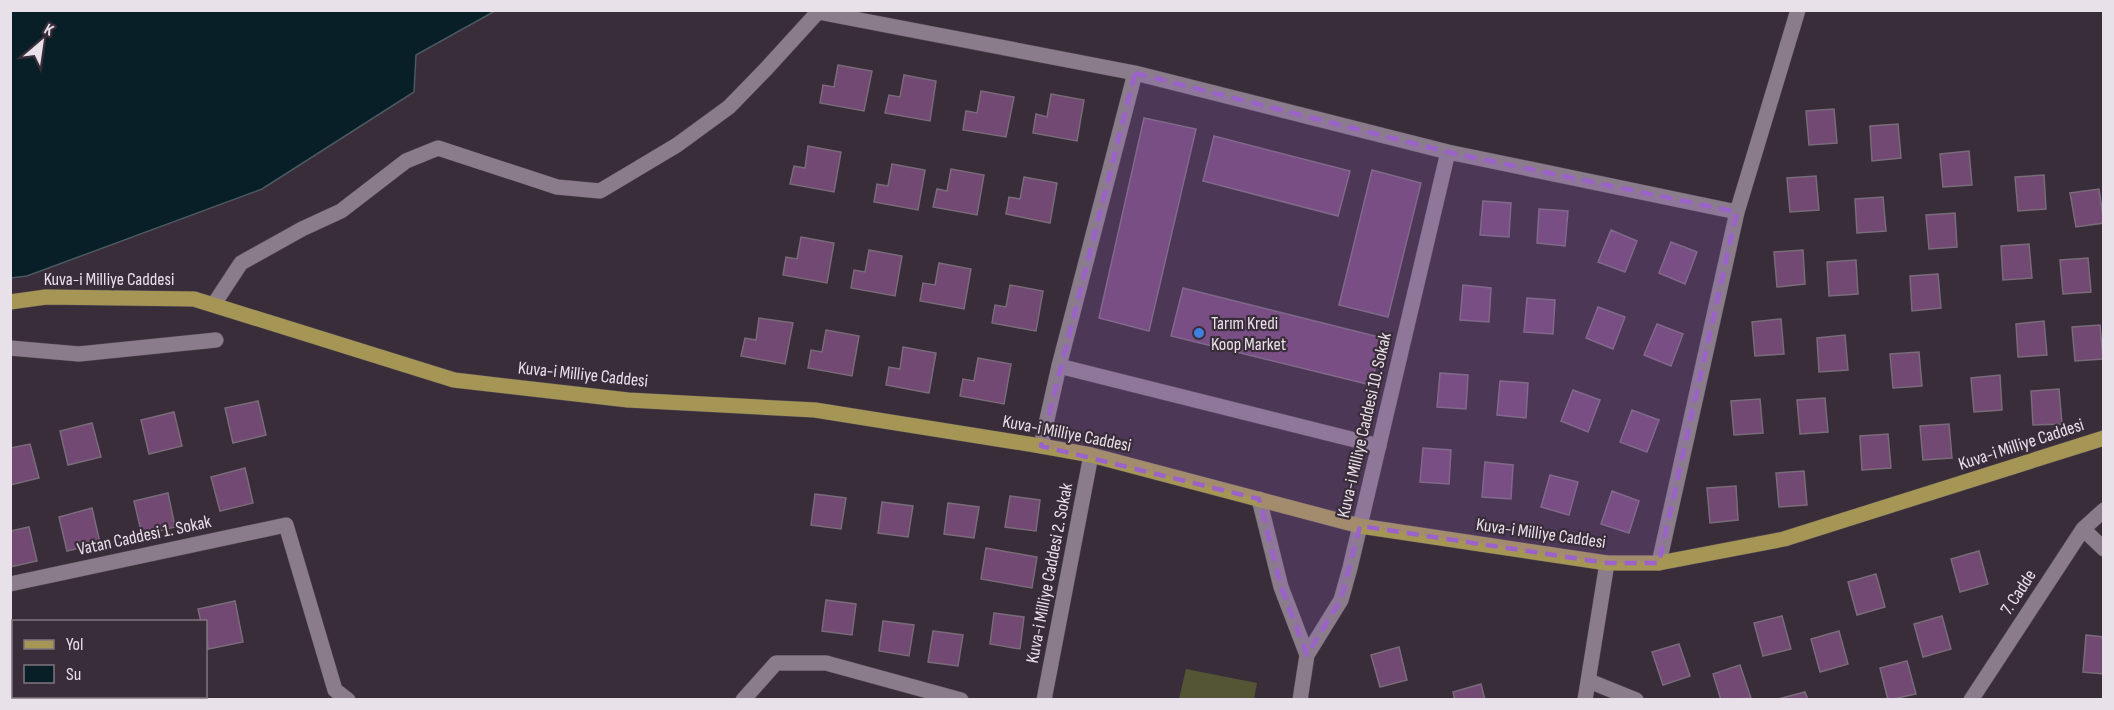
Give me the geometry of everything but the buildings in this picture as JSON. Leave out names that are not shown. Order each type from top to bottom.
[{"type":"main road","name":"Kuva-i Milliye Caddesi","points":[[10,302],[46,297],[194,299],[454,380],[628,400],[815,410],[1091,455],[1360,526],[1607,563],[1659,563],[1784,539],[2103,438]]},
{"type":"street","points":[[1659,563],[1737,212],[1798,10]]},
{"type":"street","points":[[214,304],[241,263],[302,229],[341,211],[406,161],[438,148],[557,187],[600,190],[677,145],[729,107],[818,12],[1135,74],[1448,152],[1737,212]]},
{"type":"street","points":[[1041,446],[1059,366],[1135,74]]},
{"type":"street","name":"Kuva-i Milliye Caddesi 10. Sokak","points":[[1300,699],[1307,655],[1341,600],[1448,152]]},
{"type":"street","points":[[10,348],[79,354],[216,340]]},
{"type":"street","points":[[1059,366],[1379,446]]},
{"type":"street","name":"Kuva-i Milliye Caddesi 2. Sokak","points":[[1044,699],[1091,455]]},
{"type":"street","points":[[1259,499],[1281,587],[1307,655]]},
{"type":"street","name":"7. Cadde","points":[[1971,699],[2083,529],[2103,510]]},
{"type":"street","name":"Vatan Caddesi 1. Sokak","points":[[10,584],[286,525],[335,690],[348,699]]},
{"type":"street","points":[[2083,529],[2103,549]]},
{"type":"street","points":[[1585,699],[1607,563]]},
{"type":"street","points":[[742,699],[776,663],[826,663],[961,699]]},
{"type":"street","points":[[1589,681],[1636,699]]},
{"type":"highlighted area","points":[[1135,73],[1448,152],[1737,212],[1659,563],[1607,563],[1360,526],[1341,600],[1307,655],[1281,587],[1259,499],[1041,446]]},
{"type":"green space","points":[[1186,669],[1257,683],[1254,699],[1179,699]]},
{"type":"water","points":[[10,11],[495,11],[416,55],[414,92],[262,189],[27,276],[11,278]]},
{"type":"place","name":"Tarım Kredi Koop Market","points":[[1199,333]]}]
